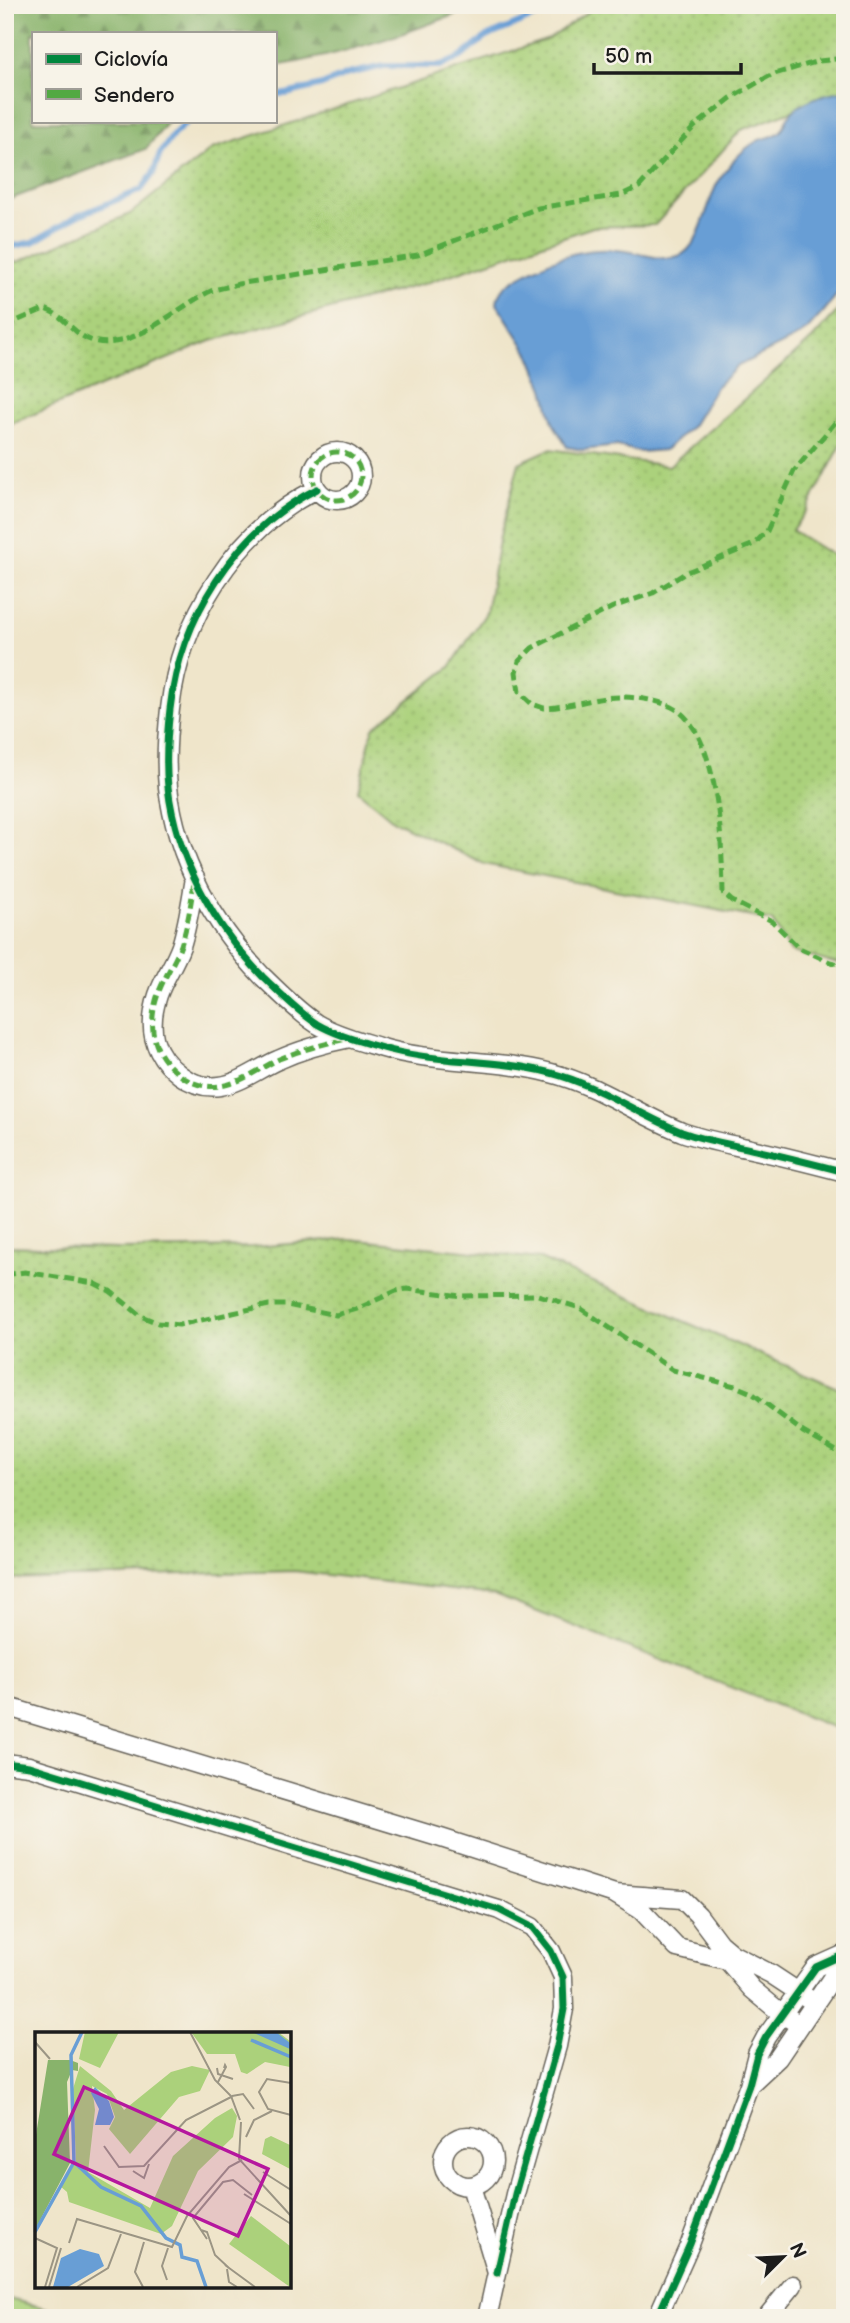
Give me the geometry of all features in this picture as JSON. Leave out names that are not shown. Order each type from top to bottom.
[{"type":"street","points":[[317,489],[293,501],[254,534],[207,594],[190,630],[171,701],[166,740],[168,787],[174,818],[195,878],[226,935],[288,1001],[318,1024],[350,1038],[382,1048],[420,1055],[517,1065],[553,1073],[584,1083],[682,1132],[845,1172]]},
{"type":"street","points":[[195,878],[181,946],[158,994],[154,1013],[153,1029],[164,1062],[186,1079],[202,1086],[218,1087],[231,1084],[301,1050],[350,1038]]},
{"type":"street","points":[[5,1706],[615,1894],[682,1899],[719,1943],[732,1954],[799,1991],[815,2003]]},
{"type":"street","points":[[5,1763],[29,1766],[499,1910],[532,1927],[551,1951],[563,1977],[564,2009],[557,2046],[516,2193],[487,2318]]},
{"type":"street","points":[[615,1894],[641,1910],[677,1948],[727,1959],[752,1989],[800,2025]]},
{"type":"street","points":[[657,2318],[690,2244],[765,2037],[816,1967],[843,1955]]},
{"type":"street","points":[[749,2085],[778,2058],[832,1978],[843,1955]]},
{"type":"street","points":[[471,2186],[497,2273]]},
{"type":"street","points":[[766,2318],[793,2286]]},
{"type":"green space","points":[[5,5],[480,5],[379,41],[276,66],[276,32],[32,32],[32,122],[168,122],[146,149],[5,201]]},
{"type":"green space","points":[[598,5],[845,5],[845,91],[741,130],[655,225],[593,227],[423,284],[211,341],[5,426],[5,260],[18,262],[130,214],[212,149],[549,39]]},
{"type":"green space","points":[[845,303],[845,438],[806,511],[792,530],[845,563],[845,966],[791,952],[772,921],[484,864],[394,821],[358,791],[373,728],[450,667],[486,613],[500,536],[519,463],[550,449],[669,466],[812,339]]},
{"type":"green space","points":[[349,1239],[540,1259],[845,1391],[845,1732],[494,1595],[294,1571],[5,1579],[5,1246],[120,1249],[253,1247]]},
{"type":"green space","points":[[5,2298],[85,2318],[5,2318]]},
{"type":"water","points":[[845,91],[845,284],[825,310],[807,330],[795,338],[738,366],[716,387],[692,426],[665,450],[640,452],[617,446],[583,450],[567,447],[553,423],[544,389],[530,355],[497,304],[503,289],[536,268],[560,257],[585,251],[625,251],[665,258],[686,252],[697,235],[717,184],[740,154],[757,141],[778,133],[799,106],[822,95]]},
{"type":"waterway","points":[[276,94],[322,85],[348,74],[384,66],[441,66],[461,57],[486,37],[562,5]]},
{"type":"waterway","points":[[5,248],[33,242],[77,216],[141,190],[153,174],[160,154],[173,135],[187,122]]},
{"type":"marked path","points":[[5,326],[44,309],[93,341],[108,343],[124,340],[155,326],[214,290],[418,255],[538,208],[621,195],[639,187],[694,127],[731,98],[771,75],[819,61],[845,58]]},
{"type":"marked path","points":[[845,411],[794,471],[767,531],[754,544],[687,572],[653,593],[613,607],[532,648],[519,661],[516,672],[519,692],[532,704],[544,708],[604,698],[630,697],[672,707],[688,720],[700,740],[715,791],[723,893],[732,901],[772,921],[799,948],[830,962],[845,965]]},
{"type":"marked path","points":[[337,452],[354,459],[361,476],[354,493],[337,500],[320,493],[313,476],[320,459],[337,452]]},
{"type":"marked path","points":[[194,882],[179,951],[158,994],[153,1017],[154,1039],[163,1058],[171,1067],[194,1083],[220,1086],[243,1079],[287,1056],[346,1039]]},
{"type":"marked path","points":[[5,1275],[25,1272],[94,1283],[110,1291],[141,1316],[158,1323],[179,1325],[269,1305],[287,1305],[336,1315],[407,1289],[461,1296],[538,1295],[580,1308],[673,1370],[752,1393],[803,1432],[845,1456]]},
{"type":"cycle path","points":[[317,489],[261,528],[237,553],[216,581],[186,642],[170,709],[167,777],[179,839],[200,890],[245,957],[296,1008],[317,1024],[340,1035],[421,1056],[508,1065],[551,1073],[601,1092],[690,1135],[845,1172]]},
{"type":"cycle path","points":[[5,1763],[29,1766],[499,1910],[532,1927],[551,1951],[563,1977],[564,2009],[557,2046],[515,2194],[497,2273]]},
{"type":"cycle path","points":[[657,2318],[690,2244],[749,2085],[757,2054],[816,1967],[845,1954]]}]
